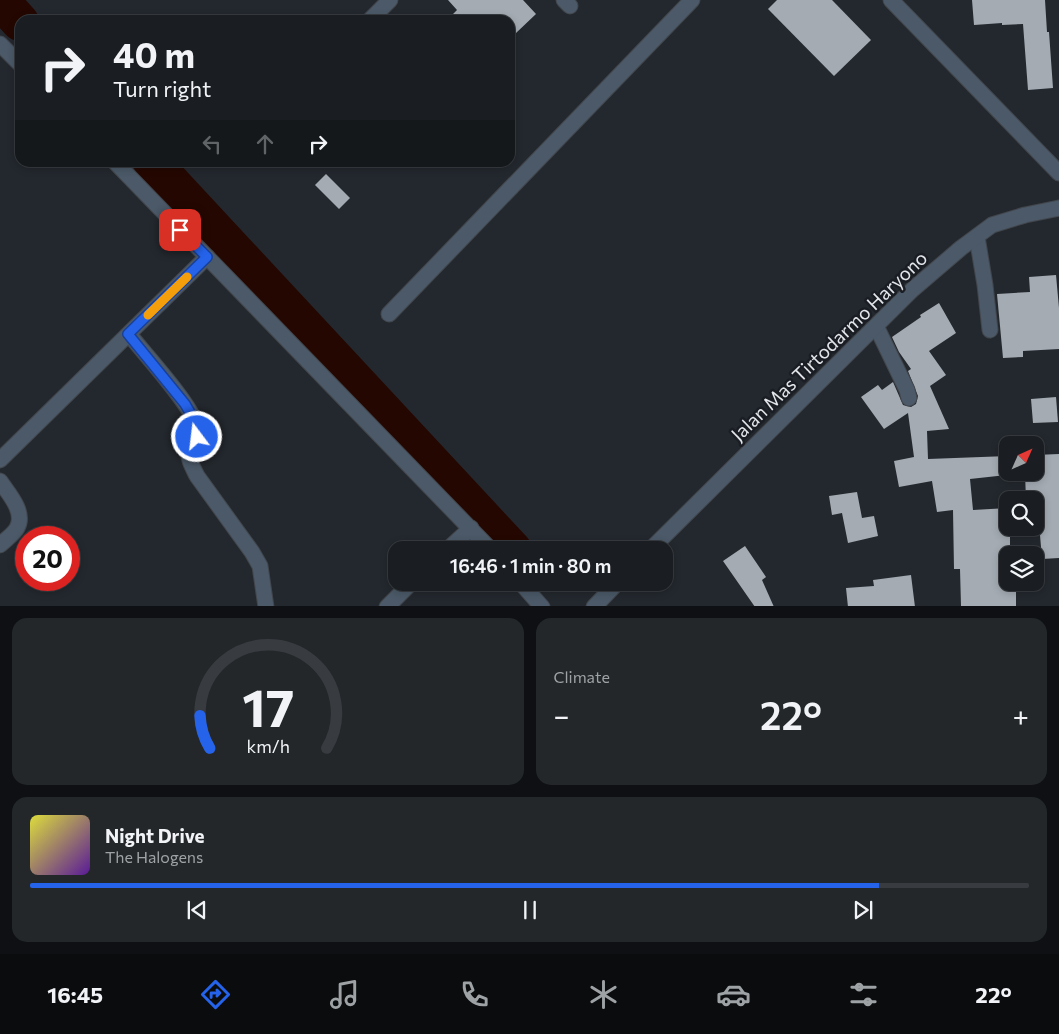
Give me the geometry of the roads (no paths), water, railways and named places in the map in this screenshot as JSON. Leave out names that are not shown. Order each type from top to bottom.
[{"type":"street","points":[[375,15],[390,0]]},
{"type":"street","points":[[390,314],[692,0]]},
{"type":"street","points":[[891,0],[1059,174]]},
{"type":"street","points":[[0,44],[15,59]]},
{"type":"street","points":[[120,167],[483,541]]},
{"type":"street","name":"Jalan Mas Tirtodarmo Haryono","points":[[659,541],[912,290],[992,225],[1025,215],[1059,208]]},
{"type":"street","points":[[976,237],[985,285],[990,330]]},
{"type":"street","points":[[0,460],[207,257]]},
{"type":"street","points":[[876,326],[907,390],[908,398]]},
{"type":"street","points":[[128,334],[185,404],[196,423],[197,437],[189,450],[190,463],[197,476],[260,566],[266,606]]},
{"type":"street","points":[[0,481],[18,510],[20,517],[17,528],[0,545]]},
{"type":"street","points":[[457,541],[471,528]]},
{"type":"street","points":[[386,606],[402,591]]},
{"type":"street","points":[[528,591],[542,606]]},
{"type":"street","points":[[594,606],[609,591]]},
{"type":"waterway","points":[[0,0],[15,16]]},
{"type":"waterway","points":[[157,167],[505,541]]}]
